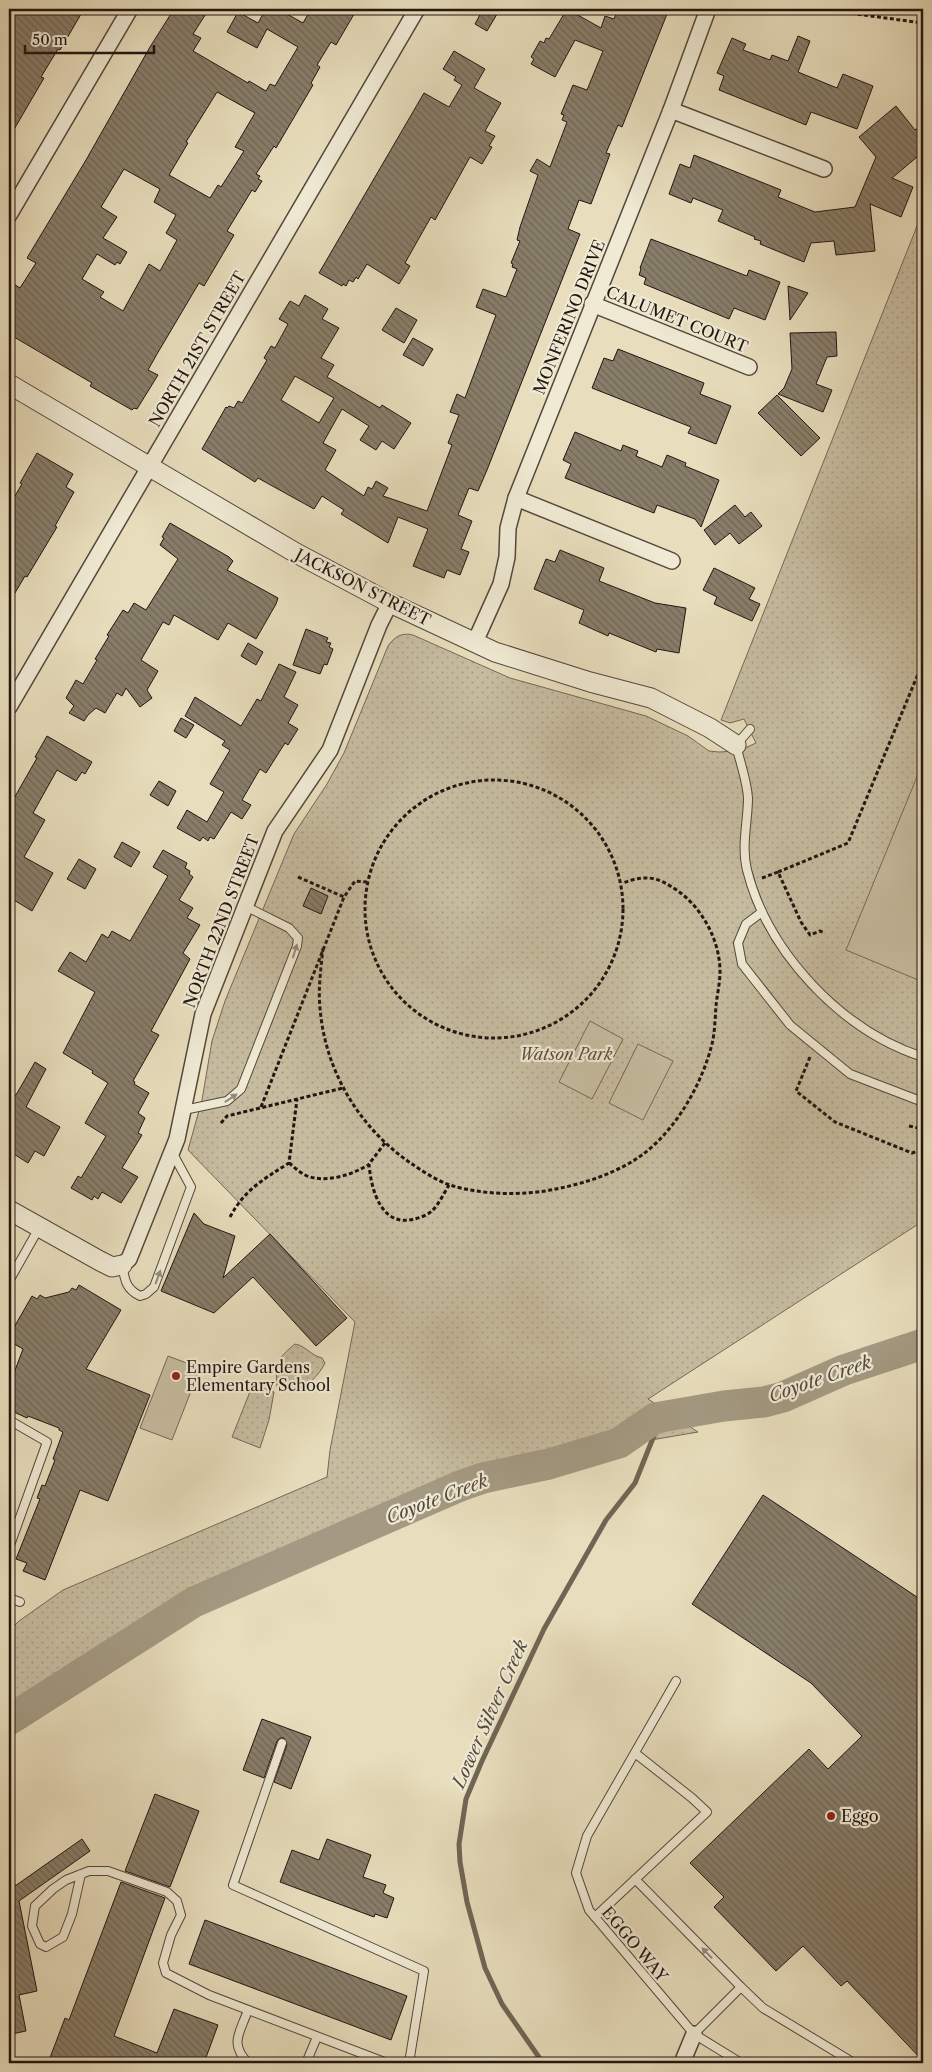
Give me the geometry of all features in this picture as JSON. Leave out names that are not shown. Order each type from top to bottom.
[{"type":"street","points":[[9,215],[130,9]]},
{"type":"street","name":"NORTH 21ST STREET","points":[[9,707],[417,9]]},
{"type":"street","name":"MONFERINO DRIVE","points":[[475,642],[501,584],[507,557],[508,528],[516,498],[671,110],[708,9]]},
{"type":"street","points":[[671,110],[824,169]]},
{"type":"street","name":"CALUMET COURT","points":[[592,304],[749,367]]},
{"type":"street","name":"JACKSON STREET","points":[[9,384],[296,553],[390,603],[494,652],[533,665],[651,698],[710,728],[736,745]]},
{"type":"street","points":[[516,498],[672,561]]},
{"type":"street","name":"NORTH 22ND STREET","points":[[122,1265],[129,1260],[177,1139],[203,1014],[275,831],[330,750],[379,625],[390,603]]},
{"type":"street","points":[[9,1210],[112,1267],[122,1265]]},
{"type":"street","points":[[682,2063],[694,2034]]},
{"type":"lane","points":[[750,729],[736,745],[748,797],[744,837],[746,869],[762,912],[807,981],[837,1008],[868,1031],[911,1053],[923,1057]]},
{"type":"lane","points":[[184,1110],[227,1101],[241,1089],[297,946],[298,938],[289,928],[245,906]]},
{"type":"lane","points":[[762,912],[746,924],[738,943],[742,964],[790,1025],[850,1074],[923,1102]]},
{"type":"lane","points":[[122,1265],[125,1284],[131,1291],[140,1296],[146,1294],[154,1287],[191,1187],[172,1152]]},
{"type":"lane","points":[[9,1281],[39,1228]]},
{"type":"lane","points":[[9,1420],[47,1442],[9,1548]]},
{"type":"lane","points":[[9,1598],[20,1602]]},
{"type":"lane","name":"EGGO WAY","points":[[676,1681],[587,1836],[576,1873],[589,1910],[694,2034],[741,2063]]},
{"type":"lane","points":[[282,1743],[234,1885],[424,1971],[409,2063]]},
{"type":"lane","points":[[595,1917],[707,1812],[635,1753]]},
{"type":"lane","points":[[81,1874],[72,1914],[63,1937],[46,1947],[40,1944],[32,1926],[35,1906],[53,1888],[66,1880],[81,1874],[89,1871],[108,1871],[167,1892],[177,1900],[181,1915],[171,1935],[163,1963],[166,1973],[248,2010],[387,2063]]},
{"type":"lane","points":[[636,1880],[741,1988],[763,2008],[854,2063]]},
{"type":"lane","points":[[694,2034],[741,1988]]},
{"type":"lane","points":[[248,2010],[236,2044],[239,2054],[248,2063]]},
{"type":"lane","points":[[306,2063],[317,2036]]},
{"type":"path","points":[[819,9],[923,23]]},
{"type":"path","points":[[761,878],[848,843],[923,662]]},
{"type":"path","points":[[482,779],[524,782],[562,798],[592,824],[614,858],[623,884],[621,937],[606,974],[582,1006],[548,1027],[510,1038],[470,1037],[432,1023],[400,998],[376,964],[365,924],[367,882],[381,844],[408,812],[442,789],[482,779]]},
{"type":"path","points":[[778,872],[796,913],[810,935],[816,932],[825,933]]},
{"type":"path","points":[[298,877],[344,896]]},
{"type":"path","points":[[323,948],[320,1008],[324,1034],[333,1065],[343,1088],[365,1122],[385,1143],[427,1174],[449,1185],[513,1194],[545,1192],[608,1174],[643,1154],[668,1129],[688,1102],[705,1068],[712,1042],[720,971],[708,924],[683,895],[665,882],[646,877],[634,879],[623,884]]},
{"type":"path","points":[[261,1107],[344,896],[355,881],[367,882]]},
{"type":"path","points":[[816,1046],[796,1091],[835,1122],[912,1153],[923,1149]]},
{"type":"path","points":[[221,1123],[227,1116],[343,1088]]},
{"type":"path","points":[[230,1216],[238,1202],[252,1187],[289,1163],[297,1099]]},
{"type":"path","points":[[909,1126],[923,1129]]},
{"type":"path","points":[[289,1163],[305,1175],[321,1179],[360,1170],[369,1164],[385,1143]]},
{"type":"path","points":[[369,1164],[371,1186],[381,1207],[393,1219],[408,1221],[420,1218],[432,1211],[449,1185]]},
{"type":"green space","name":"Watson Park","points":[[923,211],[923,1221],[648,1399],[698,1432],[610,1447],[391,1518],[142,1637],[28,1708],[9,1731],[9,1631],[19,1621],[63,1590],[327,1477],[330,1450],[355,1322],[188,1150],[202,1100],[212,1041],[225,1001],[294,834],[327,784],[344,753],[388,646],[399,636],[405,634],[413,635],[510,678],[646,716],[688,736],[709,751],[738,751],[756,743],[744,719],[730,723],[721,720]]},
{"type":"green space","points":[[923,762],[923,982],[846,950]]},
{"type":"green space","points":[[590,1021],[623,1039],[592,1099],[559,1082]]},
{"type":"green space","points":[[638,1044],[673,1061],[643,1120],[609,1103]]},
{"type":"green space","points":[[295,1344],[322,1358],[325,1363],[312,1380],[295,1392],[277,1387],[276,1372],[278,1362]]},
{"type":"green space","points":[[168,1356],[200,1368],[172,1440],[140,1428]]},
{"type":"green space","points":[[253,1384],[274,1392],[269,1420],[260,1448],[232,1437]]},
{"type":"building","points":[[9,9],[84,9],[60,50],[58,49],[41,77],[44,78],[9,138]]},
{"type":"building","points":[[174,9],[209,9],[193,34],[201,38],[193,51],[248,83],[249,81],[266,91],[270,84],[275,86],[298,47],[267,29],[257,48],[227,32],[238,12],[258,23],[266,9],[278,9],[303,23],[311,9],[357,9],[336,45],[331,42],[317,65],[320,67],[311,83],[313,85],[276,148],[274,146],[256,174],[260,176],[258,179],[262,181],[255,192],[252,190],[227,231],[234,235],[204,286],[199,283],[157,354],[148,370],[158,375],[137,409],[134,408],[132,410],[90,386],[92,383],[9,334],[9,281],[20,288],[36,263],[27,258],[86,160],[150,47]],"holes":[[[217,92],[255,113],[235,147],[244,151],[221,187],[218,185],[210,198],[169,175],[188,143],[186,142]],[[124,169],[160,189],[154,202],[176,215],[166,233],[177,240],[160,271],[149,264],[123,311],[100,297],[104,292],[82,279],[97,254],[115,265],[117,262],[120,264],[127,252],[103,238],[117,217],[101,207]]]},
{"type":"building","points":[[483,9],[500,9],[487,31],[475,24]]},
{"type":"building","points":[[567,9],[601,28],[605,16],[614,19],[618,9],[669,9],[622,127],[618,125],[606,153],[610,154],[591,204],[579,200],[568,229],[580,234],[478,491],[469,488],[458,515],[472,521],[461,549],[469,552],[460,575],[447,570],[444,578],[413,566],[428,529],[398,517],[388,543],[341,514],[344,510],[322,496],[314,509],[258,478],[255,482],[202,449],[226,407],[234,408],[238,401],[242,403],[267,360],[264,358],[271,346],[275,348],[288,324],[279,319],[290,301],[299,306],[305,295],[328,309],[322,319],[339,328],[321,358],[334,365],[327,377],[380,408],[382,405],[411,423],[394,449],[382,441],[376,450],[360,440],[369,426],[342,409],[323,443],[336,450],[325,470],[364,496],[368,487],[372,489],[376,481],[388,488],[383,496],[427,511],[452,445],[448,443],[459,415],[450,412],[457,394],[465,398],[496,315],[476,307],[483,289],[506,297],[517,269],[512,267],[513,264],[511,263],[520,241],[517,240],[520,227],[538,175],[530,171],[537,159],[550,167],[567,122],[562,120],[564,115],[561,114],[573,85],[587,90],[603,51],[575,40],[555,77],[531,64],[534,59],[531,57],[540,41],[544,43],[546,38],[549,39]],"holes":[[[295,376],[334,398],[319,423],[281,400]]]},
{"type":"building","points":[[798,36],[810,41],[798,72],[837,88],[843,74],[873,86],[857,129],[811,112],[806,125],[719,90],[724,76],[717,73],[732,38],[746,44],[743,50],[770,60],[772,55],[788,61]]},
{"type":"building","points":[[454,51],[485,69],[474,88],[501,103],[485,131],[495,136],[489,146],[492,147],[482,164],[470,157],[435,220],[431,217],[405,263],[410,266],[399,284],[367,264],[358,279],[356,277],[353,282],[349,280],[346,286],[343,284],[342,286],[319,273],[424,93],[449,107],[462,85],[454,80],[456,77],[443,69]]},
{"type":"building","points":[[896,106],[915,130],[923,124],[923,152],[892,178],[913,187],[901,217],[870,204],[875,251],[836,255],[834,241],[811,243],[804,262],[760,244],[761,241],[754,239],[755,237],[718,221],[723,210],[693,198],[691,203],[669,194],[680,164],[690,168],[694,155],[781,190],[778,197],[815,212],[855,207],[876,157],[859,137]]},
{"type":"building","points":[[651,239],[747,276],[749,270],[780,282],[765,320],[734,308],[729,319],[644,284],[646,278],[639,275],[640,268]]},
{"type":"building","points":[[788,286],[808,293],[790,320]]},
{"type":"building","points":[[396,308],[417,320],[404,343],[382,330]]},
{"type":"building","points":[[836,332],[837,356],[827,357],[816,384],[832,390],[823,412],[778,394],[784,388],[792,369],[790,333]]},
{"type":"building","points":[[413,338],[433,349],[423,366],[403,355]]},
{"type":"building","points":[[618,349],[704,383],[700,394],[731,406],[716,444],[688,433],[691,427],[592,388],[604,358],[613,361]]},
{"type":"building","points":[[777,395],[820,438],[801,456],[758,413]]},
{"type":"building","points":[[575,432],[621,451],[623,445],[638,451],[636,456],[662,467],[667,455],[686,463],[685,466],[719,480],[701,527],[695,519],[657,505],[654,513],[565,478],[571,464],[563,460]]},
{"type":"building","points":[[37,453],[73,474],[66,487],[74,492],[55,526],[57,527],[9,603],[9,506]]},
{"type":"building","points":[[735,505],[745,517],[751,512],[762,526],[739,544],[730,533],[715,545],[704,530]]},
{"type":"building","points":[[170,523],[229,557],[233,561],[227,570],[278,598],[276,604],[256,639],[228,623],[218,640],[174,615],[169,625],[163,622],[141,660],[158,671],[147,690],[152,698],[140,707],[126,688],[122,696],[117,693],[105,713],[96,708],[84,721],[69,713],[74,706],[66,698],[76,680],[83,684],[109,636],[107,635],[123,610],[128,613],[134,603],[146,610],[178,559],[160,545]]},
{"type":"building","points":[[560,550],[604,568],[599,581],[655,603],[686,608],[679,653],[657,649],[656,652],[609,633],[608,636],[579,623],[584,610],[534,589],[546,559],[555,562]]},
{"type":"building","points":[[714,568],[755,588],[749,599],[760,604],[752,621],[714,604],[717,597],[703,590]]},
{"type":"building","points":[[306,629],[328,638],[326,642],[331,643],[329,647],[333,649],[327,665],[324,664],[320,674],[293,665]]},
{"type":"building","points":[[248,643],[263,652],[256,665],[241,656]]},
{"type":"building","points":[[279,664],[296,672],[284,697],[298,705],[288,723],[298,729],[288,745],[285,743],[266,773],[260,769],[242,800],[251,805],[242,819],[231,812],[214,839],[210,837],[208,841],[203,837],[200,841],[177,828],[187,810],[207,822],[224,792],[210,784],[230,750],[222,745],[225,741],[185,716],[195,697],[241,726],[257,699],[261,701]]},
{"type":"building","points":[[181,718],[194,725],[186,738],[174,731]]},
{"type":"building","points":[[47,736],[92,762],[85,774],[82,772],[76,781],[57,770],[33,813],[45,820],[24,857],[53,873],[32,911],[9,897],[9,807],[37,758],[35,757]]},
{"type":"building","points":[[159,781],[176,791],[168,806],[150,795]]},
{"type":"building","points":[[122,842],[140,852],[131,867],[114,857]]},
{"type":"building","points":[[163,850],[187,863],[185,868],[190,871],[189,874],[193,877],[179,900],[193,908],[187,918],[200,925],[183,953],[190,959],[151,1031],[159,1035],[133,1081],[135,1082],[134,1084],[149,1093],[138,1113],[145,1118],[138,1133],[142,1135],[122,1168],[138,1177],[121,1203],[102,1192],[98,1199],[94,1196],[92,1200],[71,1188],[78,1176],[81,1178],[106,1136],[85,1123],[108,1083],[92,1073],[93,1071],[63,1053],[95,992],[58,971],[70,952],[86,962],[102,934],[108,938],[112,931],[130,941],[168,876],[153,867]]},
{"type":"building","points":[[79,859],[96,869],[85,889],[67,879]]},
{"type":"building","points":[[311,888],[328,896],[321,914],[303,906]]},
{"type":"building","points":[[35,1062],[46,1069],[26,1107],[60,1127],[44,1156],[35,1151],[28,1163],[9,1151],[9,1091],[16,1095]]},
{"type":"building","points":[[194,1213],[204,1224],[235,1236],[223,1278],[270,1234],[347,1318],[316,1346],[253,1277],[214,1313],[161,1291]]},
{"type":"building","points":[[79,1285],[121,1310],[86,1369],[150,1395],[108,1501],[80,1490],[45,1580],[23,1571],[27,1563],[16,1559],[40,1499],[37,1498],[42,1485],[45,1486],[55,1460],[53,1459],[63,1432],[59,1428],[28,1416],[27,1418],[9,1408],[9,1380],[12,1372],[14,1373],[23,1349],[9,1341],[9,1336],[32,1296],[37,1299],[40,1295],[45,1298],[69,1292],[72,1288],[76,1290]]},
{"type":"building","name":"Eggo","points":[[763,1495],[923,1601],[923,2061],[847,1981],[841,1986],[803,1946],[776,1971],[714,1907],[724,1897],[690,1863],[809,1749],[828,1769],[862,1736],[811,1683],[692,1604]]},
{"type":"building","points":[[262,1719],[311,1737],[291,1789],[274,1782],[287,1745],[284,1738],[280,1738],[277,1741],[264,1778],[243,1770]]},
{"type":"building","points":[[155,1794],[199,1811],[170,1887],[125,1871]]},
{"type":"building","points":[[82,1839],[90,1851],[19,1901],[37,1991],[19,1995],[26,2031],[12,2034],[9,2020],[9,1884],[15,1884],[15,1886]]},
{"type":"building","points":[[327,1839],[371,1855],[363,1877],[386,1885],[383,1893],[394,1898],[387,1918],[375,1914],[374,1917],[280,1882],[292,1850],[319,1860]]},
{"type":"building","points":[[121,1882],[165,1898],[114,2036],[157,2053],[174,2009],[218,2025],[204,2063],[48,2063],[65,2018],[69,2020]]},
{"type":"building","points":[[205,1920],[407,1996],[391,2040],[189,1964]]},
{"type":"waterway","name":"Coyote Creek","points":[[9,1720],[194,1602],[460,1486],[483,1478],[549,1464],[619,1443],[655,1418],[724,1406],[764,1402],[783,1397],[844,1370],[923,1344]]},
{"type":"waterway","name":"Lower Silver Creek","points":[[543,2063],[502,2004],[485,1968],[467,1902],[460,1862],[459,1844],[466,1799],[544,1629],[606,1520],[635,1483],[657,1428],[655,1418]]},
{"type":"place","name":"Empire Gardens Elementary School","points":[[176,1376]]},
{"type":"place","name":"Eggo","points":[[831,1816]]}]
